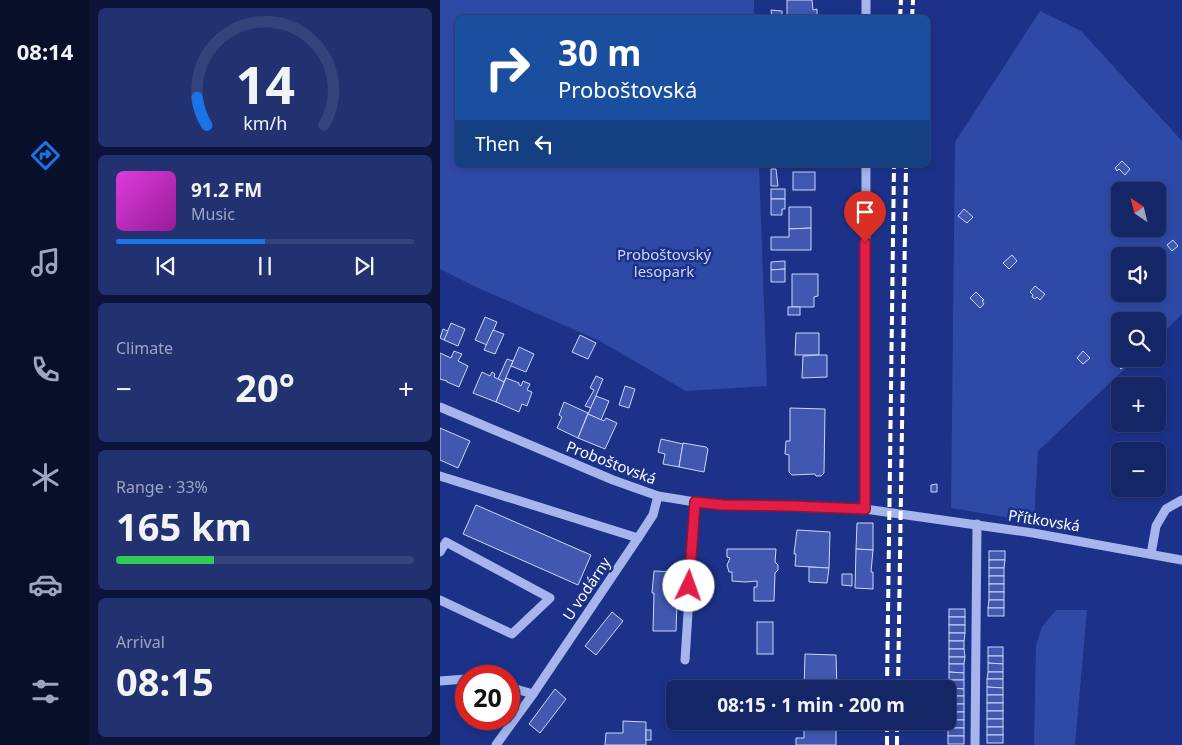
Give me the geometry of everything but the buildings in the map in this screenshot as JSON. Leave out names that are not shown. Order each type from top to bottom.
[{"type":"street","points":[[866,0],[866,15]]},
{"type":"street","points":[[865,509],[866,167]]},
{"type":"street","name":"Proboštovská","points":[[440,407],[613,480],[658,496],[723,505],[865,509],[900,514]]},
{"type":"street","points":[[440,476],[638,538]]},
{"type":"street","name":"U vodárny","points":[[496,745],[533,694],[653,515],[658,496]]},
{"type":"street","points":[[1152,554],[1156,526],[1166,509],[1182,500]]},
{"type":"street","points":[[685,660],[695,502]]},
{"type":"street","name":"Přítkovská","points":[[900,514],[977,524],[1182,560]]},
{"type":"street","points":[[975,745],[977,524]]},
{"type":"street","points":[[440,552],[446,542],[550,598],[512,634],[440,600]]},
{"type":"street","points":[[440,681],[455,680]]},
{"type":"street","points":[[520,690],[533,694]]},
{"type":"green space","name":"Proboštovský lesopark","points":[[440,0],[754,0],[754,15],[455,15],[455,167],[759,167],[767,386],[686,391],[598,340],[478,288],[440,269]]},
{"type":"green space","points":[[1040,11],[1081,31],[1182,141],[1182,314],[1166,330],[1166,312],[1111,312],[1111,367],[1127,367],[1116,377],[1111,377],[1111,382],[1038,451],[1034,522],[951,508],[955,142]]},
{"type":"green space","points":[[1056,610],[1087,610],[1075,745],[1034,745],[1036,645],[1042,627]]},
{"type":"railway","points":[[900,15],[901,0]]},
{"type":"railway","points":[[912,15],[913,0]]},
{"type":"railway","points":[[887,680],[894,167]]},
{"type":"railway","points":[[898,680],[906,167]]},
{"type":"railway","points":[[887,730],[887,745]]},
{"type":"railway","points":[[897,730],[897,745]]},
{"type":"route","points":[[689,586],[695,502],[723,505],[865,509],[865,242]]}]
